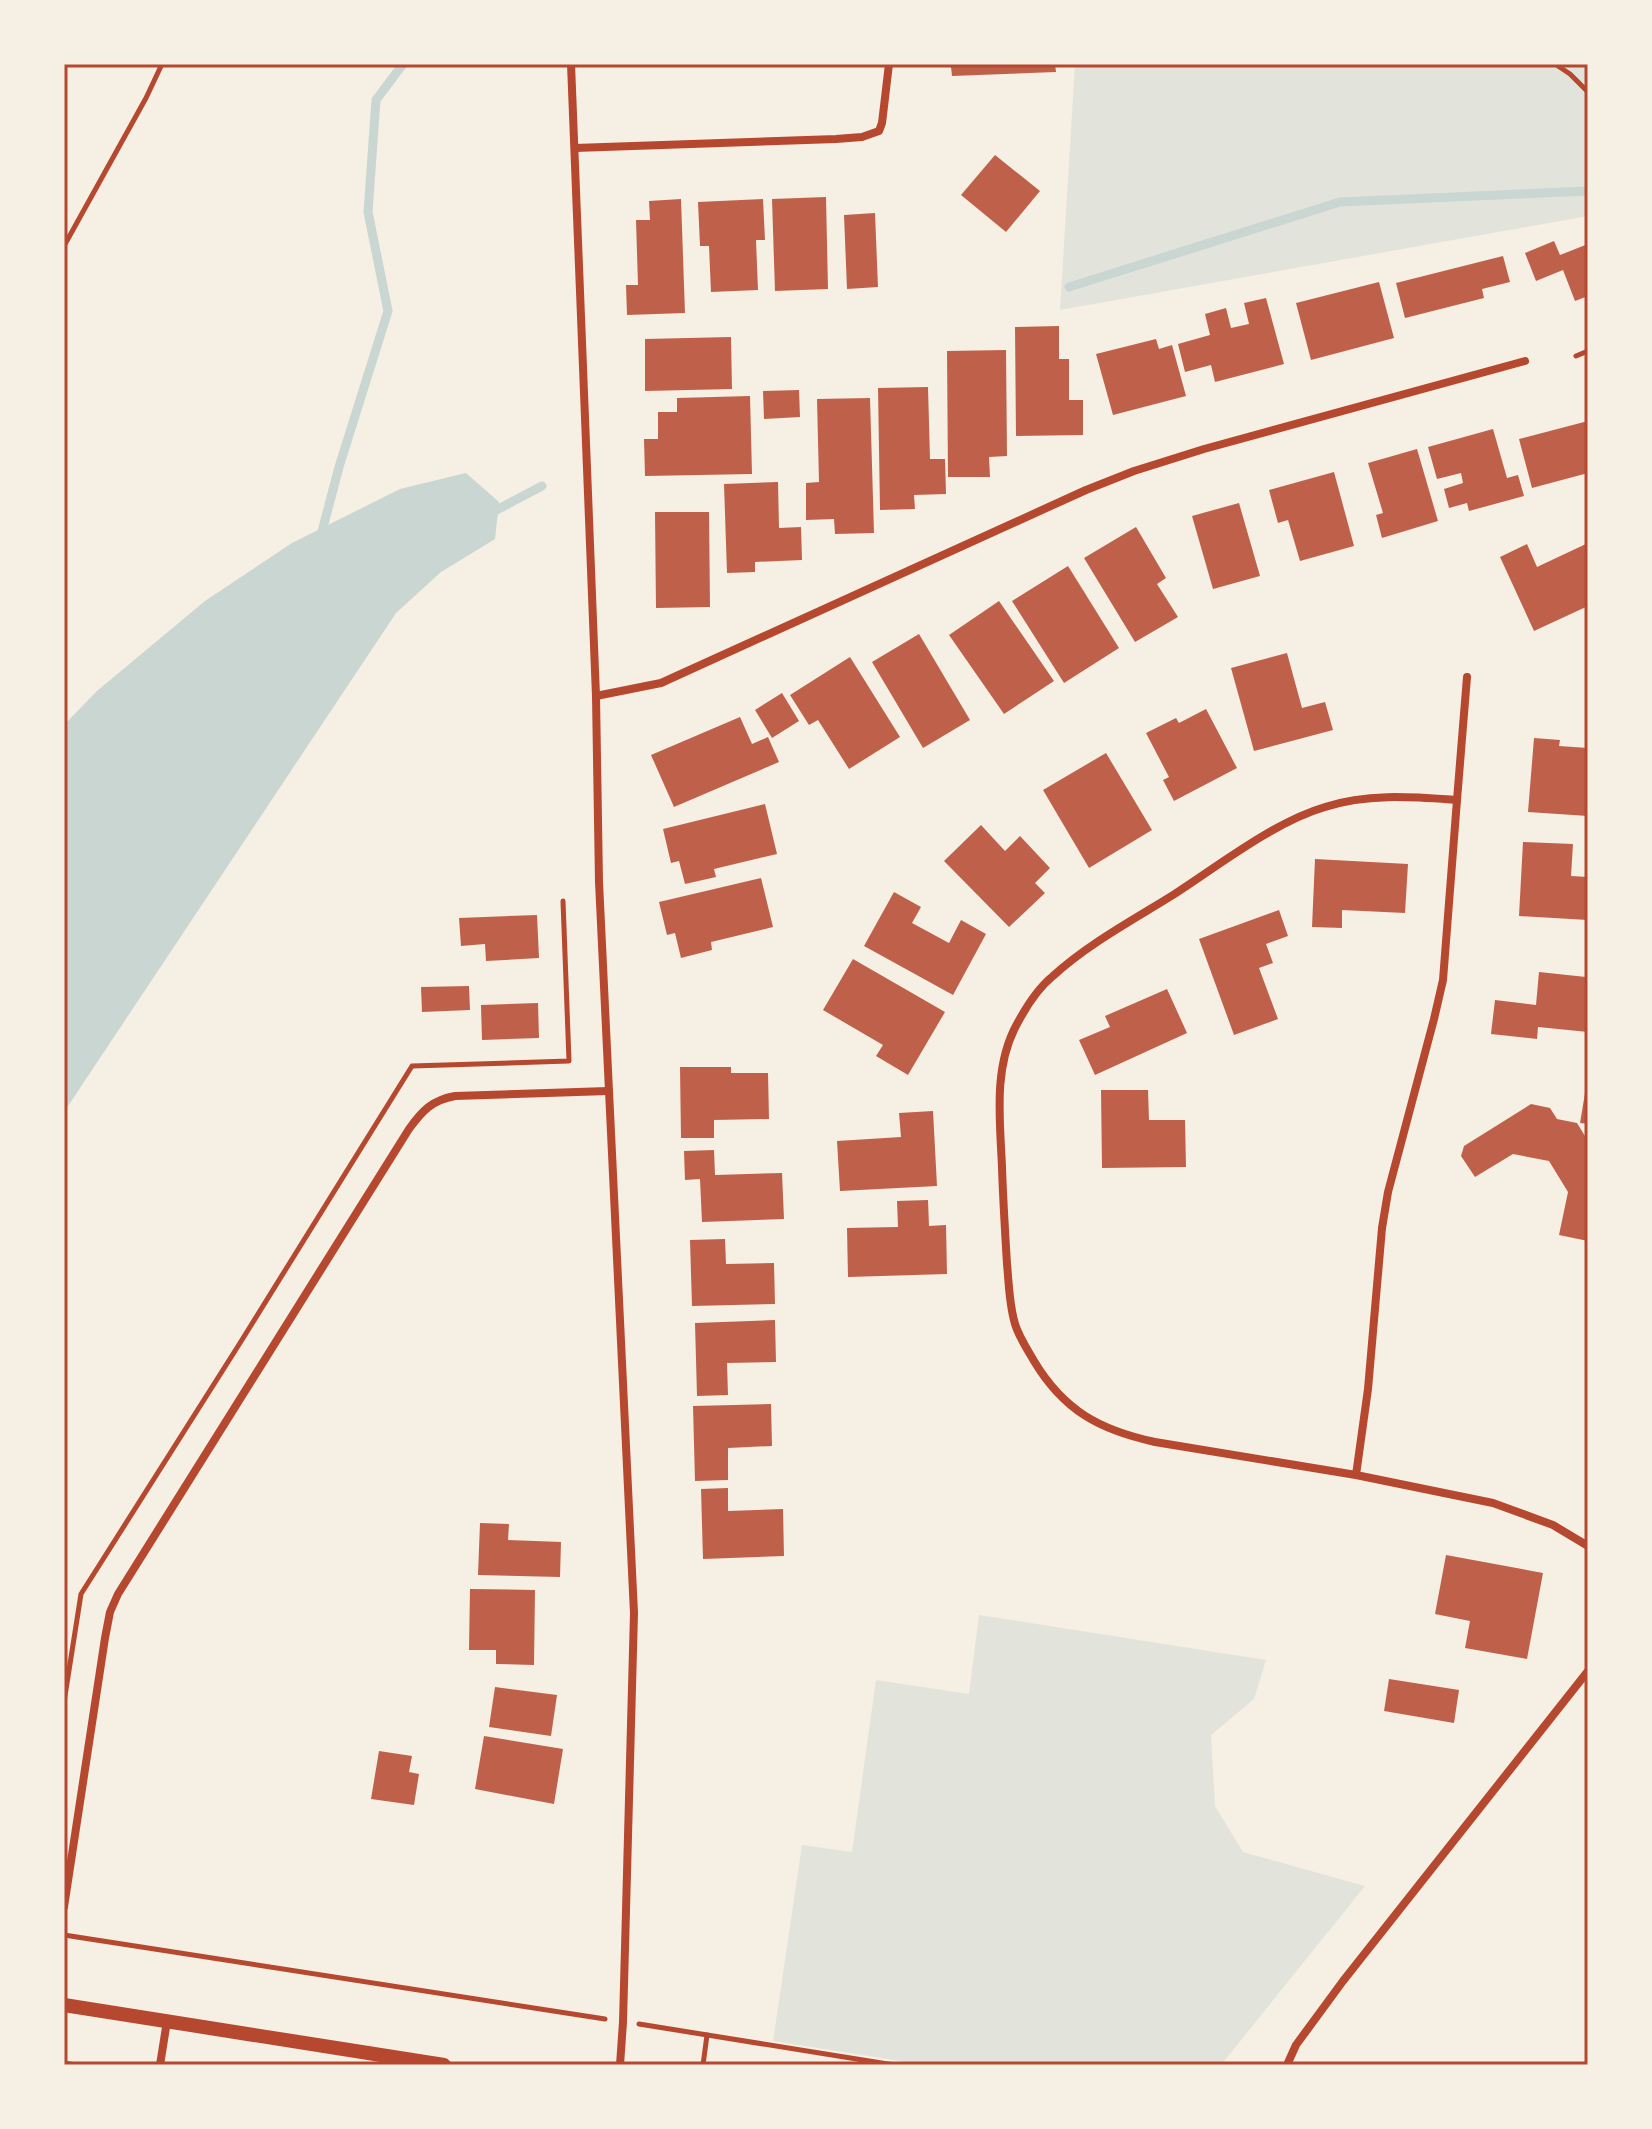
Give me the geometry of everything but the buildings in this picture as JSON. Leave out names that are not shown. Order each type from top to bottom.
[{"type":"street","points":[[571,64],[596,696],[599,882],[634,1613],[620,2065]]},
{"type":"street","points":[[575,148],[836,139],[871,135],[879,131],[882,123],[889,64]]},
{"type":"street","points":[[596,696],[661,683],[1134,471],[1525,361]]},
{"type":"street","points":[[1356,1475],[1388,1192],[1443,980],[1467,677]]},
{"type":"street","points":[[1457,800],[1407,797],[1349,801],[1300,816],[1086,950],[1051,977],[1033,998],[1016,1026],[1006,1049],[1000,1083],[1003,1214],[1010,1301],[1015,1325],[1041,1373],[1058,1395],[1079,1413],[1101,1425],[1126,1435],[1356,1475],[1493,1503],[1553,1525],[1588,1546]]},
{"type":"street","points":[[64,1907],[110,1612],[118,1594],[409,1129],[422,1112],[443,1098],[608,1091]]},
{"type":"street","points":[[1287,2065],[1296,2045],[1343,1981],[1588,1671]]},
{"type":"street","points":[[64,2005],[444,2065]]},
{"type":"street","points":[[160,2065],[167,2021]]},
{"type":"path","points":[[64,246],[162,64]]},
{"type":"path","points":[[1555,64],[1588,92]]},
{"type":"path","points":[[1576,356],[1588,351]]},
{"type":"path","points":[[563,901],[569,1061]]},
{"type":"path","points":[[64,1935],[894,2065]]},
{"type":"path","points":[[703,2065],[707,2035]]},
{"type":"path","points":[[64,2063],[76,2065]]},
{"type":"shaded area","points":[[1075,64],[1588,64],[1588,216],[1060,310]]},
{"type":"shaded area","points":[[466,473],[499,502],[495,539],[441,572],[396,613],[64,1112],[64,725],[97,691],[205,601],[292,543],[400,489]]},
{"type":"shaded area","points":[[979,1615],[1266,1660],[1254,1699],[1211,1735],[1215,1806],[1243,1852],[1365,1886],[1221,2065],[926,2065],[773,2041],[802,1845],[852,1852],[876,1680],[969,1694]]},
{"type":"waterway","points":[[320,539],[388,311],[368,212],[376,100],[403,64]]},
{"type":"waterway","points":[[1069,287],[1340,202],[1588,191]]},
{"type":"waterway","points":[[489,514],[542,486]]}]
